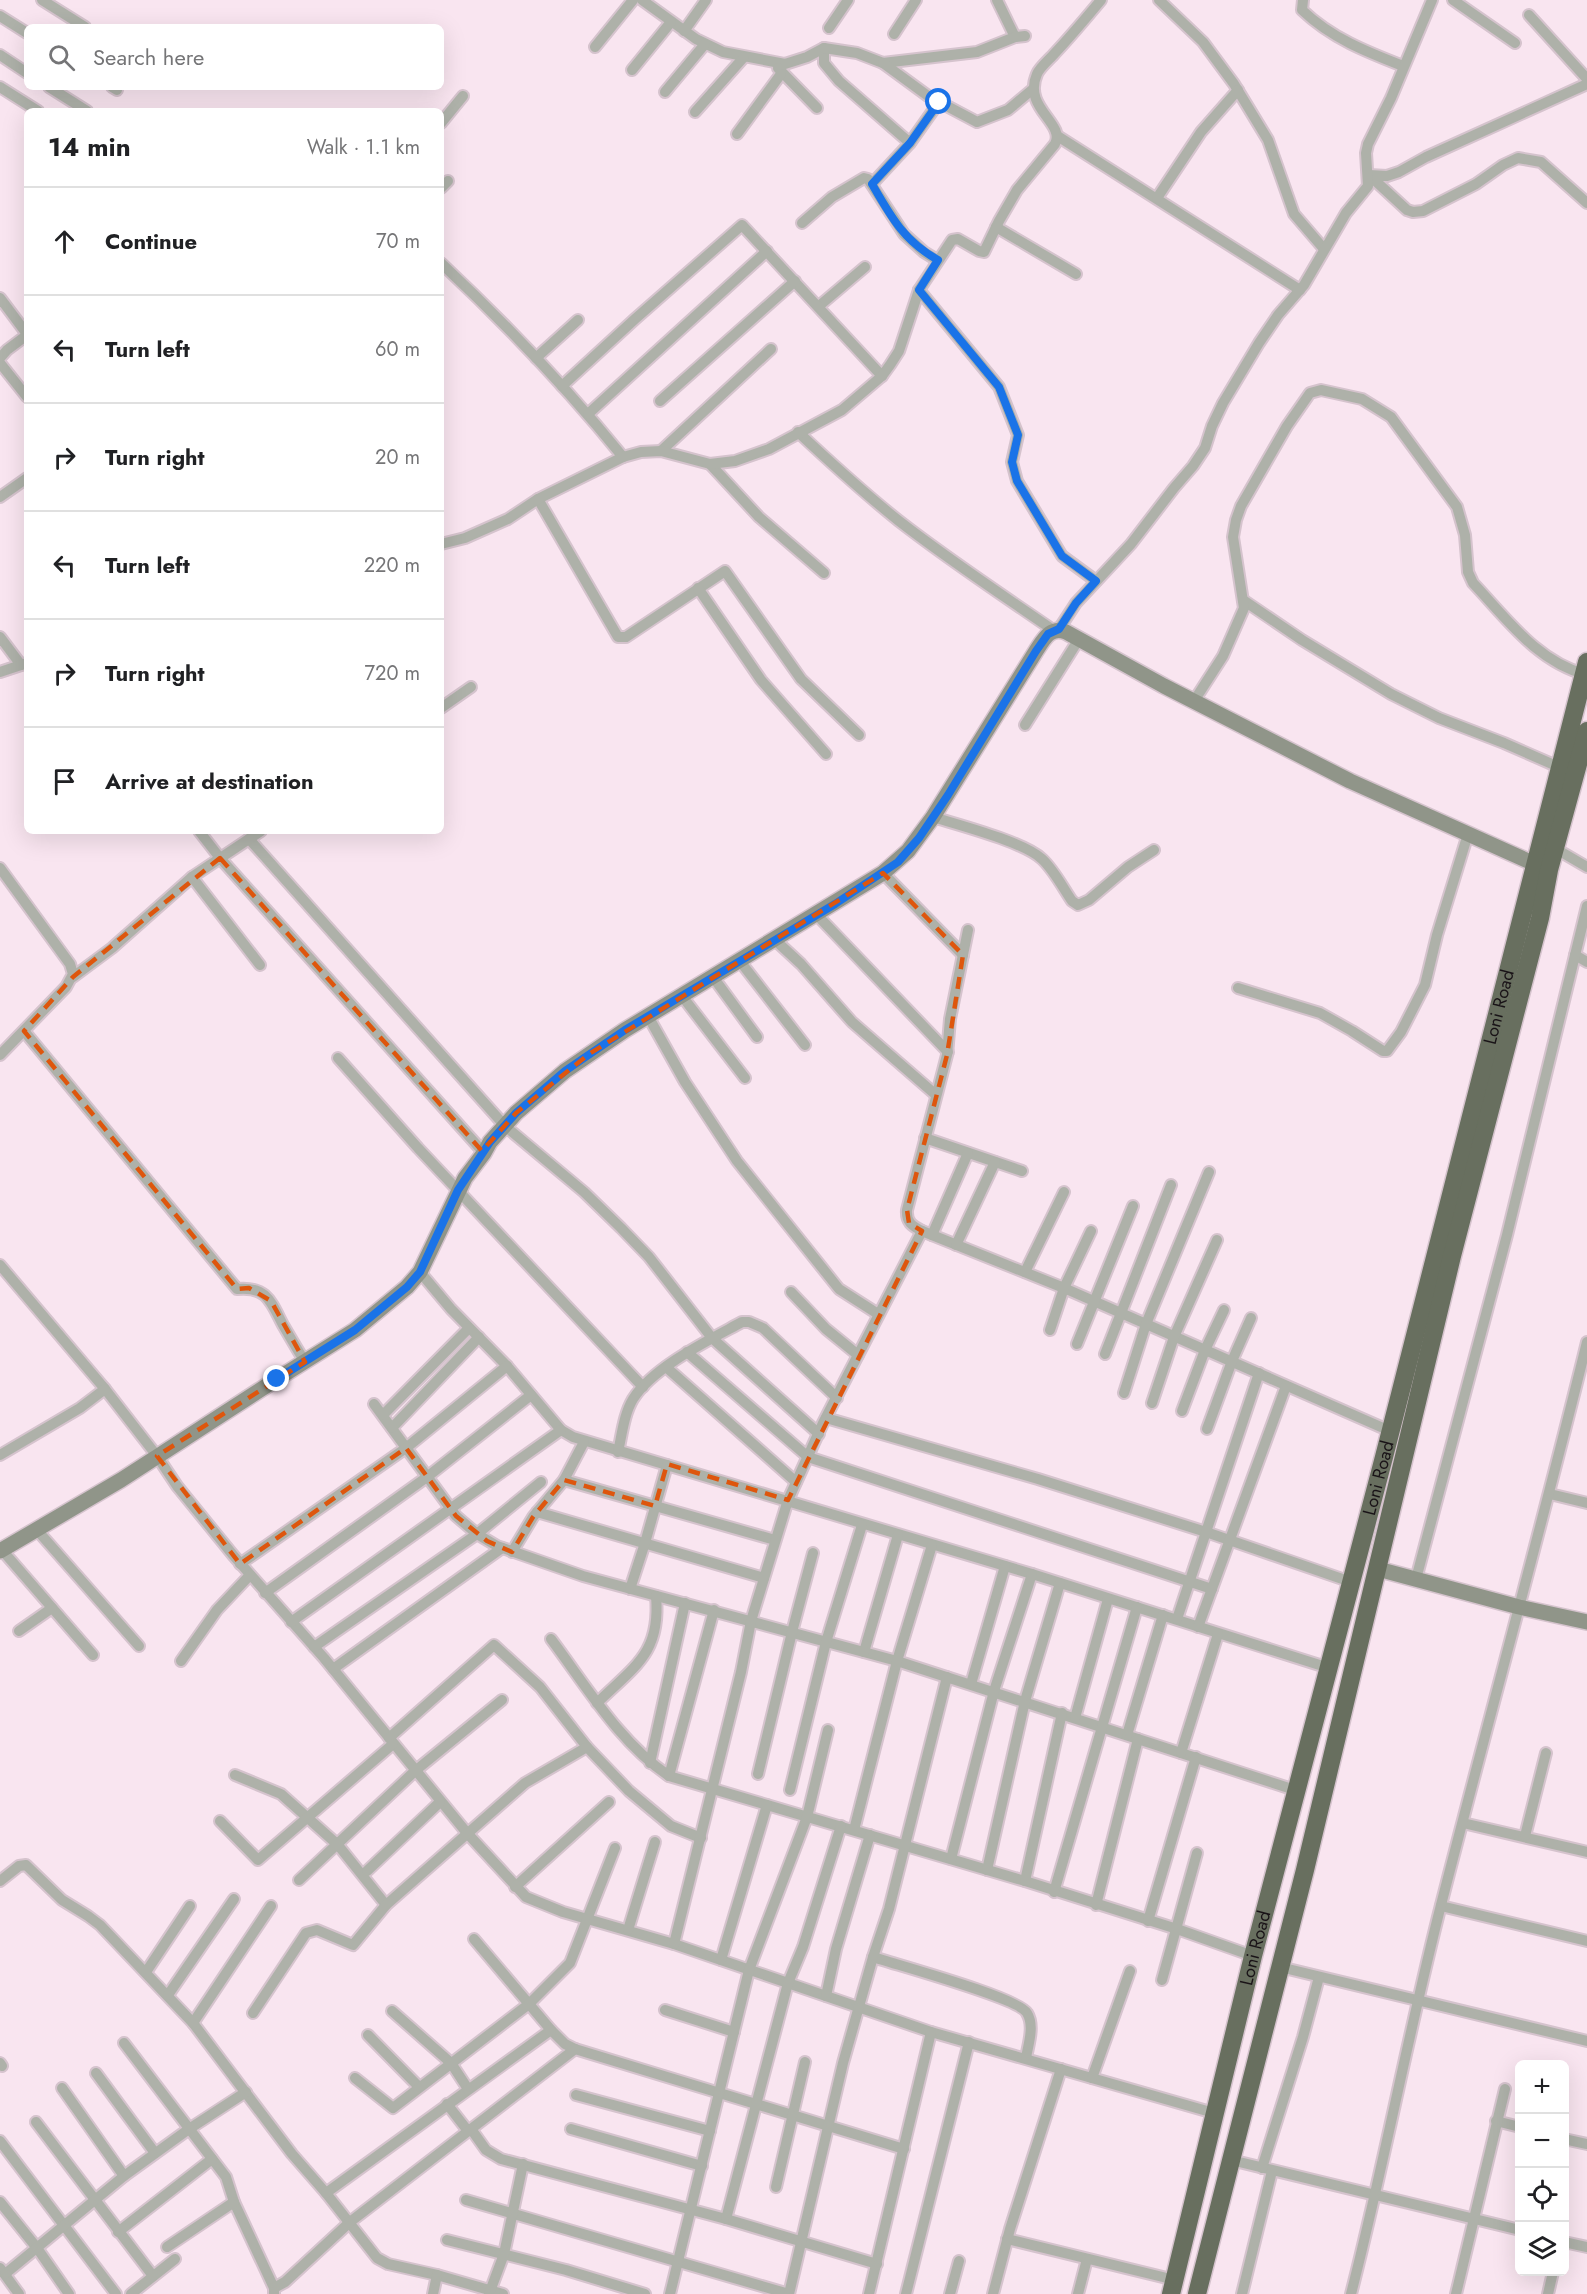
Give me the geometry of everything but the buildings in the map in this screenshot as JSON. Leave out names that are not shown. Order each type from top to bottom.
[{"type":"highway","name":"Loni Road","points":[[1549,845],[1561,768],[1586,671]]},
{"type":"highway","name":"Loni Road","points":[[1173,2287],[1295,1790],[1390,1431],[1462,1185],[1549,845],[1587,731]]},
{"type":"highway","name":"Loni Road","points":[[1197,2294],[1378,1569],[1452,1256],[1462,1185]]},
{"type":"highway","points":[[1384,1457],[1403,1461]]},
{"type":"street","points":[[42,0],[80,24]]},
{"type":"street","points":[[595,47],[633,0]]},
{"type":"street","points":[[642,0],[684,31],[723,52],[785,64],[798,61],[824,48],[857,52],[883,63],[939,102],[977,122],[1008,110],[1033,89]]},
{"type":"street","points":[[684,31],[706,0]]},
{"type":"street","points":[[829,28],[848,0]]},
{"type":"street","points":[[894,34],[916,0]]},
{"type":"street","points":[[883,63],[977,52],[1020,37],[997,0]]},
{"type":"street","points":[[1101,0],[1037,74],[1033,89],[1038,108],[1058,132],[1059,137],[1300,290]]},
{"type":"street","points":[[1159,0],[1203,42],[1238,90],[1268,140],[1293,214],[1324,249]]},
{"type":"street","points":[[1303,0],[1302,10],[1329,33],[1403,66]]},
{"type":"street","points":[[93,1655],[1,1551],[158,1456],[355,1330],[407,1287],[420,1272],[458,1190],[490,1142],[516,1113],[565,1071],[648,1016],[883,873],[908,851],[933,817],[1048,634],[1056,630],[1076,603],[1131,543],[1193,466],[1205,448],[1223,403],[1259,343],[1278,315],[1300,290],[1346,213],[1364,193],[1368,186],[1369,175],[1366,153],[1368,144],[1391,98],[1432,0]]},
{"type":"street","points":[[1453,0],[1515,43]]},
{"type":"street","points":[[1529,15],[1587,79]]},
{"type":"street","points":[[0,16],[24,31]]},
{"type":"street","points":[[632,70],[671,22]]},
{"type":"street","points":[[665,92],[705,44]]},
{"type":"street","points":[[824,48],[824,63],[839,81],[910,143]]},
{"type":"street","points":[[0,55],[24,71]]},
{"type":"street","points":[[695,112],[744,57]]},
{"type":"street","points":[[774,62],[781,74],[817,108]]},
{"type":"street","points":[[737,134],[781,74]]},
{"type":"street","points":[[1369,175],[1387,176],[1399,172],[1426,157],[1587,84]]},
{"type":"street","points":[[0,87],[33,108]]},
{"type":"street","points":[[54,90],[82,108]]},
{"type":"street","points":[[1157,198],[1201,132],[1238,90]]},
{"type":"street","points":[[444,119],[463,96]]},
{"type":"street","points":[[872,184],[910,143],[939,102]]},
{"type":"street","points":[[444,543],[465,538],[508,519],[538,500],[622,457],[641,452],[661,451],[710,464],[746,459],[842,410],[882,375],[899,351],[919,290],[938,260],[956,238],[984,252],[1017,190],[1059,137]]},
{"type":"street","points":[[1369,175],[1407,210],[1423,211],[1476,184],[1503,165],[1518,158],[1528,159],[1540,162],[1587,203]]},
{"type":"street","points":[[802,223],[844,189],[864,178],[868,179],[904,234],[924,252],[938,260]]},
{"type":"street","points":[[562,386],[742,225],[882,375]]},
{"type":"street","points":[[996,227],[1076,274]]},
{"type":"street","points":[[588,414],[766,251]]},
{"type":"street","points":[[444,266],[536,358],[588,414],[622,457]]},
{"type":"street","points":[[819,306],[865,267]]},
{"type":"street","points":[[660,401],[795,281]]},
{"type":"street","points":[[919,290],[999,387],[1018,435],[1012,462],[1017,481],[1062,556],[1096,581]]},
{"type":"street","points":[[0,298],[24,330]]},
{"type":"street","points":[[536,358],[578,320]]},
{"type":"street","points":[[0,358],[24,336]]},
{"type":"street","points":[[661,451],[771,349]]},
{"type":"street","points":[[0,363],[24,393]]},
{"type":"street","points":[[1194,701],[1223,656],[1244,608],[1233,537],[1241,506],[1287,426],[1310,393],[1321,390],[1362,399],[1391,417],[1457,507],[1465,535],[1468,572],[1473,583],[1542,655],[1560,666],[1586,671]]},
{"type":"street","points":[[798,432],[899,521],[950,559],[1056,630],[1079,639],[1350,781],[1543,867]]},
{"type":"street","points":[[710,464],[759,517],[824,573]]},
{"type":"street","points":[[0,497],[24,480]]},
{"type":"street","points":[[538,500],[618,637],[626,637],[725,571],[801,679],[859,735]]},
{"type":"street","points":[[698,588],[761,680],[826,754]]},
{"type":"street","points":[[1243,600],[1311,646],[1391,694],[1438,718],[1504,742],[1561,768]]},
{"type":"street","points":[[0,637],[24,664],[0,672]]},
{"type":"street","points":[[1025,725],[1079,639]]},
{"type":"street","points":[[444,706],[471,687]]},
{"type":"street","points":[[933,817],[1001,839],[1037,855],[1044,861],[1072,901],[1078,905],[1089,900],[1128,867],[1154,850]]},
{"type":"street","points":[[201,834],[220,858],[484,1153]]},
{"type":"street","points":[[0,1055],[73,977],[112,948],[192,877],[256,834]]},
{"type":"street","points":[[1238,988],[1320,1013],[1352,1030],[1383,1051],[1387,1051],[1401,1032],[1425,985],[1437,935],[1468,834]]},
{"type":"street","points":[[249,839],[505,1126],[584,1192],[636,1243],[712,1338],[819,1434]]},
{"type":"street","points":[[1549,845],[1587,867]]},
{"type":"street","points":[[0,868],[70,964],[73,977]]},
{"type":"street","points":[[883,873],[963,955]]},
{"type":"street","points":[[192,877],[260,965]]},
{"type":"street","points":[[1416,1579],[1507,1235],[1587,906]]},
{"type":"street","points":[[817,915],[948,1052]]},
{"type":"street","points":[[968,930],[950,1019],[948,1052],[906,1218],[909,1223],[927,1233],[1064,1288],[1120,1314],[1232,1360],[1390,1431]]},
{"type":"street","points":[[774,939],[801,964],[852,1022],[936,1095]]},
{"type":"street","points":[[1575,955],[1587,962]]},
{"type":"street","points":[[739,960],[805,1046]]},
{"type":"street","points":[[713,977],[757,1037]]},
{"type":"street","points":[[682,996],[745,1078]]},
{"type":"street","points":[[648,1016],[712,1126],[737,1161],[839,1288],[878,1314]]},
{"type":"street","points":[[24,1031],[237,1289],[249,1288],[261,1292],[271,1300],[304,1362]]},
{"type":"street","points":[[338,1058],[643,1387]]},
{"type":"street","points":[[925,1138],[1022,1172]]},
{"type":"street","points":[[674,1944],[741,1672],[751,1621],[789,1500],[826,1418],[878,1314],[927,1233],[968,1153]]},
{"type":"street","points":[[956,1245],[995,1162]]},
{"type":"street","points":[[1124,1393],[1146,1324],[1209,1172]]},
{"type":"street","points":[[1106,1354],[1171,1185]]},
{"type":"street","points":[[1025,1272],[1064,1192]]},
{"type":"street","points":[[1077,1344],[1133,1206]]},
{"type":"street","points":[[1050,1330],[1064,1288],[1091,1231]]},
{"type":"street","points":[[1152,1403],[1174,1337],[1217,1240]]},
{"type":"street","points":[[0,1265],[105,1389],[158,1456],[177,1486],[249,1575],[314,1647],[440,1802],[515,1887],[537,1903],[674,1944],[931,2032],[1214,2113]]},
{"type":"street","points":[[420,1272],[469,1328],[507,1366],[561,1430],[584,1442],[789,1500],[862,1525],[1032,1574],[1329,1668]]},
{"type":"street","points":[[791,1292],[826,1329],[858,1355]]},
{"type":"street","points":[[1182,1412],[1205,1350],[1224,1310]]},
{"type":"street","points":[[1207,1429],[1232,1360],[1251,1318]]},
{"type":"street","points":[[618,1452],[629,1407],[643,1387],[687,1353],[742,1322],[756,1324],[763,1328],[837,1398]]},
{"type":"street","points":[[383,1415],[469,1328]]},
{"type":"street","points":[[392,1428],[478,1337]]},
{"type":"street","points":[[1351,2294],[1376,2196],[1441,1906],[1550,1494],[1587,1342]]},
{"type":"street","points":[[687,1353],[808,1457],[1212,1589]]},
{"type":"street","points":[[240,1564],[406,1448],[507,1366]]},
{"type":"street","points":[[666,1367],[796,1482]]},
{"type":"street","points":[[1177,1619],[1259,1373]]},
{"type":"street","points":[[1198,1627],[1286,1386]]},
{"type":"street","points":[[0,1455],[80,1408],[105,1389]]},
{"type":"street","points":[[265,1593],[427,1477],[531,1395]]},
{"type":"street","points":[[374,1404],[449,1508],[477,1534],[507,1550],[555,1568],[897,1661],[1295,1790]]},
{"type":"street","points":[[826,1418],[1038,1479],[1351,1582]]},
{"type":"street","points":[[291,1622],[561,1430]]},
{"type":"street","points":[[333,1670],[507,1550],[564,1480],[584,1442]]},
{"type":"street","points":[[630,1589],[667,1465]]},
{"type":"street","points":[[564,1480],[775,1540]]},
{"type":"street","points":[[314,1647],[477,1534],[541,1482]]},
{"type":"street","points":[[1550,1494],[1587,1503]]},
{"type":"street","points":[[537,1512],[764,1578]]},
{"type":"street","points":[[790,1790],[826,1642],[862,1525]]},
{"type":"street","points":[[37,1530],[139,1646]]},
{"type":"street","points":[[864,1652],[898,1535]]},
{"type":"street","points":[[854,1830],[897,1661],[932,1545]]},
{"type":"street","points":[[758,1774],[813,1553]]},
{"type":"street","points":[[970,1684],[1005,1566]]},
{"type":"street","points":[[1378,1569],[1519,1607],[1587,1622]]},
{"type":"street","points":[[951,1859],[994,1691],[1032,1574]]},
{"type":"street","points":[[181,1661],[217,1610],[249,1575]]},
{"type":"street","points":[[987,1870],[1025,1701],[1060,1583]]},
{"type":"street","points":[[597,1703],[648,1651],[657,1624],[657,1596]]},
{"type":"street","points":[[1075,1718],[1108,1599]]},
{"type":"street","points":[[650,1763],[685,1603]]},
{"type":"street","points":[[1054,1892],[1137,1607]]},
{"type":"street","points":[[19,1631],[52,1608]]},
{"type":"street","points":[[669,1776],[714,1610]]},
{"type":"street","points":[[1127,1735],[1163,1615]]},
{"type":"street","points":[[1181,1753],[1218,1634]]},
{"type":"street","points":[[551,1639],[597,1703],[650,1763],[669,1776],[1025,1881],[1177,1929],[1253,1956]]},
{"type":"street","points":[[220,1821],[258,1860],[494,1645],[540,1687],[587,1747],[629,1791],[671,1826],[700,1838]]},
{"type":"street","points":[[466,2200],[789,2294],[827,2126],[873,1957],[889,1909],[947,1677]]},
{"type":"street","points":[[298,1880],[415,1771],[502,1700]]},
{"type":"street","points":[[1025,1881],[1062,1713]]},
{"type":"street","points":[[670,2294],[749,1970],[807,1817],[828,1730]]},
{"type":"street","points":[[1096,1905],[1138,1739]]},
{"type":"street","points":[[253,2013],[306,1933],[316,1930],[353,1946],[386,1905],[525,1783],[587,1747]]},
{"type":"street","points":[[1525,1836],[1546,1753]]},
{"type":"street","points":[[1148,1921],[1196,1757]]},
{"type":"street","points":[[235,1775],[281,1794],[338,1845],[386,1905]]},
{"type":"street","points":[[367,1871],[440,1802]]},
{"type":"street","points":[[515,1887],[609,1802]]},
{"type":"street","points":[[721,1960],[767,1805]]},
{"type":"street","points":[[1463,1823],[1587,1852]]},
{"type":"street","points":[[726,2219],[788,1983],[803,1947],[841,1826]]},
{"type":"street","points":[[826,1996],[836,1949],[870,1835]]},
{"type":"street","points":[[628,1930],[655,1842]]},
{"type":"street","points":[[355,2078],[393,2108],[530,2004],[570,1963],[615,1848]]},
{"type":"street","points":[[1162,1980],[1197,1853]]},
{"type":"street","points":[[0,1881],[18,1866],[26,1865],[62,1900],[100,1925],[193,2023],[292,2154],[350,2222],[377,2258],[388,2264],[437,2274],[489,2292],[503,2294]]},
{"type":"street","points":[[168,1995],[234,1899]]},
{"type":"street","points":[[146,1972],[190,1906]]},
{"type":"street","points":[[193,2023],[272,1906]]},
{"type":"street","points":[[1441,1906],[1587,1940]]},
{"type":"street","points":[[474,1939],[551,2030],[565,2044],[575,2049],[904,2149]]},
{"type":"street","points":[[873,1957],[1000,1997],[1024,2008],[1029,2016],[1031,2027],[1026,2058]]},
{"type":"street","points":[[1280,1967],[1587,2041]]},
{"type":"street","points":[[1092,2078],[1130,1971]]},
{"type":"street","points":[[1242,2294],[1267,2169],[1319,1977]]},
{"type":"street","points":[[665,2010],[734,2032]]},
{"type":"street","points":[[392,2011],[451,2062],[468,2089]]},
{"type":"street","points":[[326,2193],[551,2030]]},
{"type":"street","points":[[869,2294],[931,2032]]},
{"type":"street","points":[[368,2035],[419,2087]]},
{"type":"street","points":[[906,2294],[969,2042]]},
{"type":"street","points":[[124,2043],[226,2177],[234,2202],[274,2291],[350,2222],[575,2049]]},
{"type":"street","points":[[776,2187],[805,2062]]},
{"type":"street","points":[[993,2294],[1007,2239],[1061,2069]]},
{"type":"street","points":[[96,2073],[155,2153]]},
{"type":"street","points":[[62,2088],[124,2176]]},
{"type":"street","points":[[1456,2294],[1505,2089]]},
{"type":"street","points":[[19,2294],[2,2271],[37,2248],[124,2176],[189,2128],[246,2092]]},
{"type":"street","points":[[576,2095],[710,2131]]},
{"type":"street","points":[[447,2104],[493,2155],[726,2219],[877,2264]]},
{"type":"street","points":[[1496,2121],[1515,2126]]},
{"type":"street","points":[[36,2122],[153,2276]]},
{"type":"street","points":[[571,2129],[702,2166]]},
{"type":"street","points":[[1569,2140],[1587,2144]]},
{"type":"street","points":[[0,2141],[116,2294]]},
{"type":"street","points":[[118,2232],[212,2159]]},
{"type":"street","points":[[1231,2160],[1515,2229]]},
{"type":"street","points":[[489,2292],[504,2254],[523,2164]]},
{"type":"street","points":[[0,2202],[37,2248],[69,2294]]},
{"type":"street","points":[[167,2247],[234,2202]]},
{"type":"street","points":[[1007,2239],[1087,2259],[1173,2287]]},
{"type":"street","points":[[447,2240],[645,2294]]},
{"type":"street","points":[[1569,2242],[1587,2247]]},
{"type":"street","points":[[131,2294],[175,2259]]},
{"type":"street","points":[[1078,2294],[1087,2259]]},
{"type":"street","points":[[950,2294],[959,2261]]},
{"type":"street","points":[[433,2294],[437,2274]]},
{"type":"street","points":[[1548,2294],[1552,2276]]},
{"type":"highlighted area","points":[[220,858],[482,1151],[516,1113],[589,1054],[883,873],[963,955],[947,1055],[907,1210],[909,1223],[922,1231],[788,1500],[667,1464],[655,1506],[564,1480],[533,1517],[512,1552],[487,1541],[456,1516],[406,1448],[240,1564],[157,1456],[305,1362],[271,1301],[249,1288],[237,1289],[24,1031],[73,977]]},
{"type":"route","points":[[277,1379],[355,1330],[407,1287],[420,1272],[429,1256],[458,1190],[490,1142],[516,1113],[565,1071],[625,1030],[835,904],[898,862],[919,838],[948,795],[1036,651],[1048,634],[1059,629],[1076,603],[1096,581],[1062,556],[1017,481],[1012,462],[1018,435],[999,387],[919,290],[938,260],[910,241],[892,218],[872,184],[910,143],[939,102]]}]
